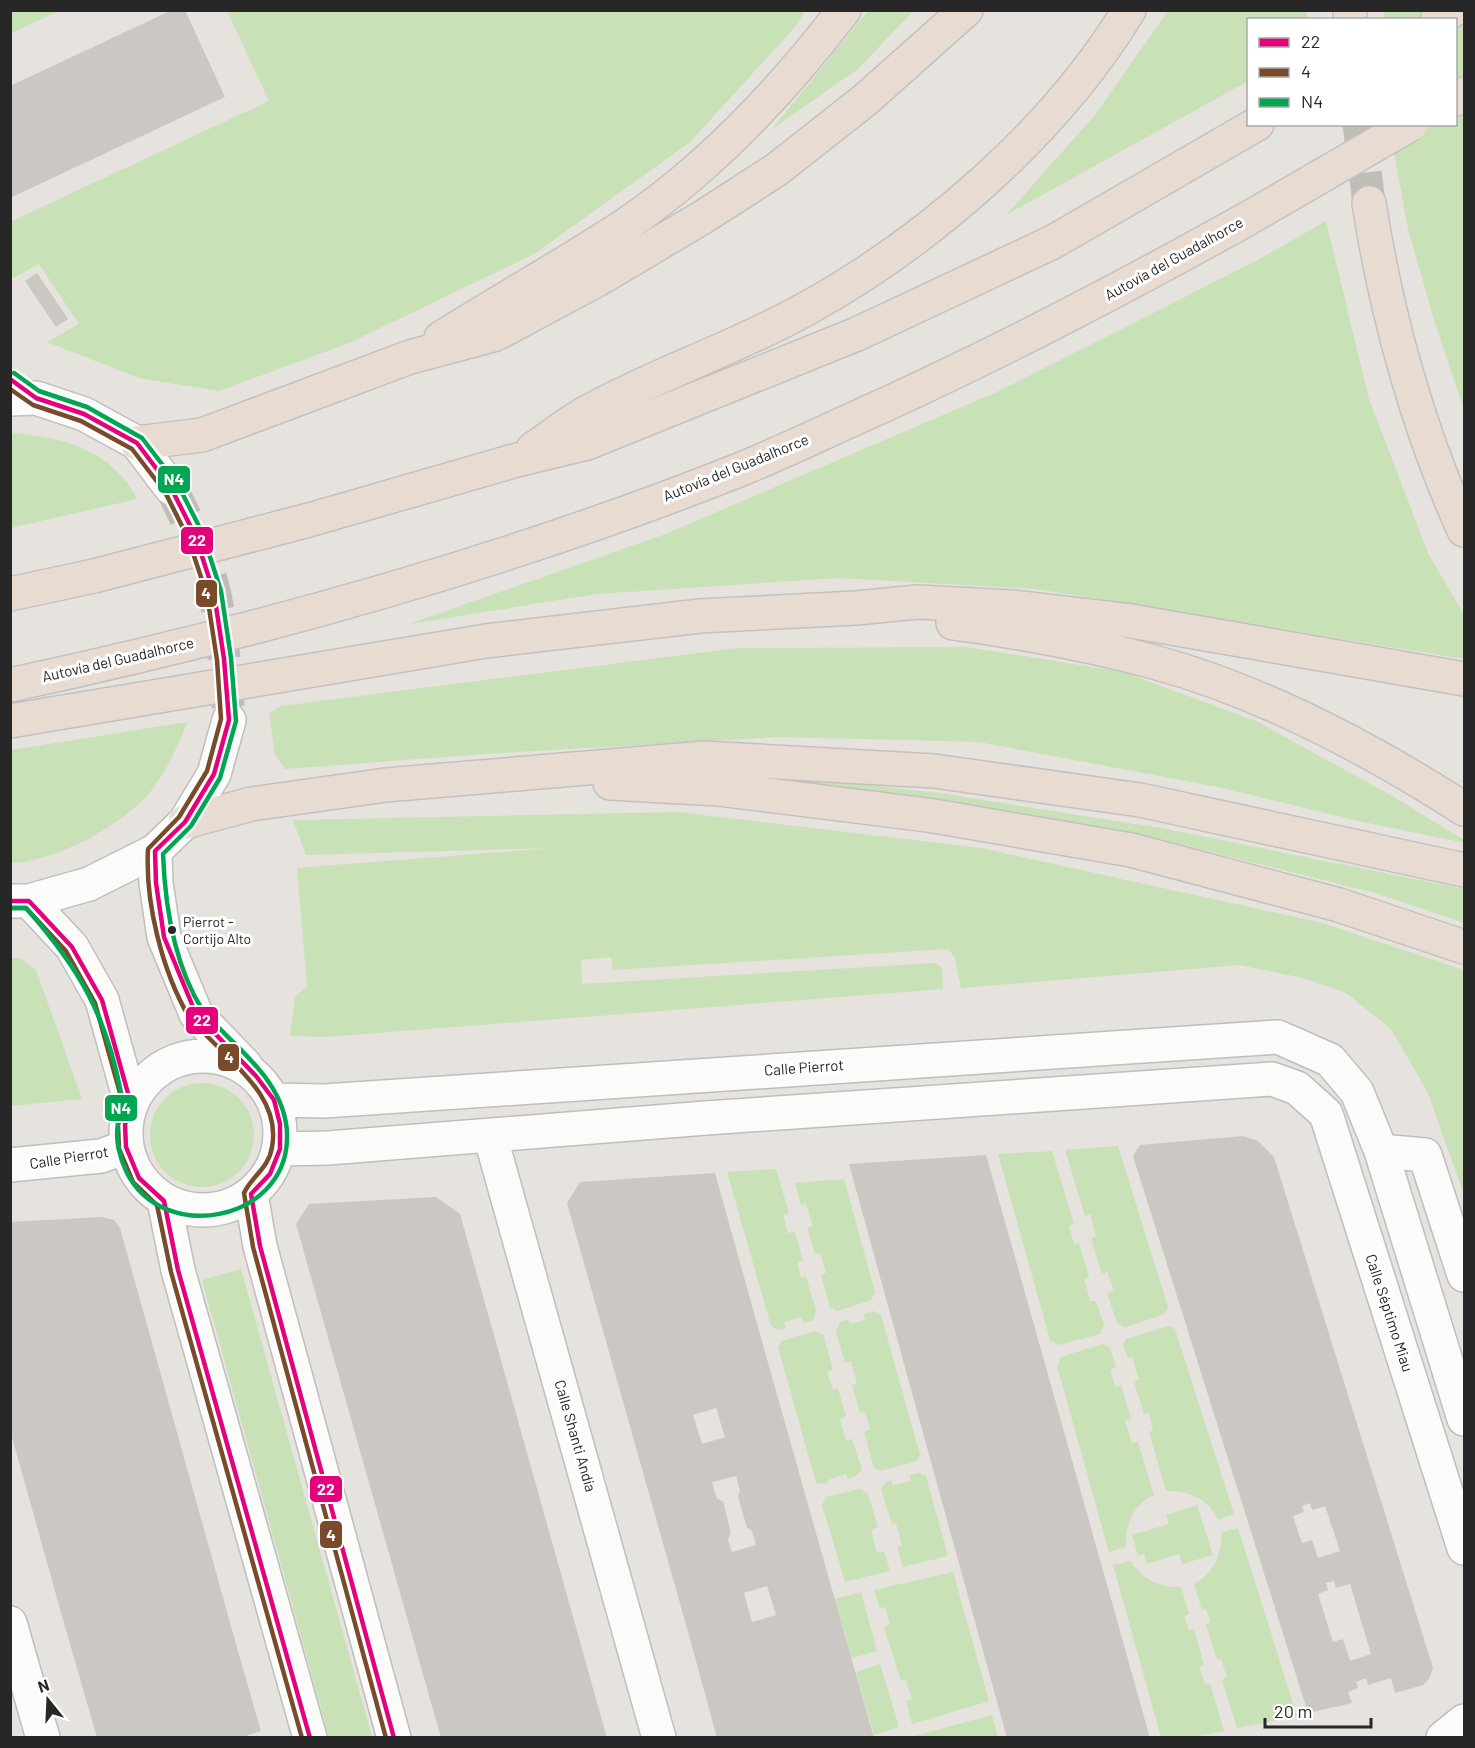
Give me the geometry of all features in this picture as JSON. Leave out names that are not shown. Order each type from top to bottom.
[{"type":"highway","points":[[410,357],[625,225],[696,169],[802,64],[844,10]]},
{"type":"highway","points":[[137,443],[202,435],[410,357],[496,334],[703,217],[776,170],[847,114],[966,10]]},
{"type":"highway","points":[[517,459],[585,414],[804,310],[889,257],[988,180],[1060,103],[1118,29],[1129,10]]},
{"type":"highway","points":[[1440,18],[1453,10]]},
{"type":"highway","name":"Autovía del Guadalhorce","points":[[10,685],[114,662],[321,609],[528,545],[740,470],[976,363],[1110,296],[1408,126]]},
{"type":"highway","points":[[10,594],[94,576],[309,520],[517,459],[586,443],[857,334],[1053,242],[1245,132]]},
{"type":"highway","points":[[1369,203],[1378,262],[1406,366],[1443,483],[1464,530]]},
{"type":"highway","points":[[10,721],[486,641],[699,616],[856,608],[918,602],[1012,607],[1131,621],[1464,679]]},
{"type":"highway","points":[[856,608],[1019,632],[1154,662],[1261,700],[1304,720],[1358,746],[1464,809]]},
{"type":"highway","points":[[185,822],[251,804],[386,785],[504,777],[704,758],[934,771],[1140,800],[1350,843],[1464,870]]},
{"type":"highway","points":[[504,777],[718,789],[928,815],[1131,850],[1338,905],[1464,947]]},
{"type":"street","points":[[19,392],[84,414],[137,443],[171,488]]},
{"type":"street","points":[[20,901],[89,884],[155,850],[185,822],[214,774],[229,720]]},
{"type":"street","points":[[155,850],[156,883],[164,937],[195,1014],[265,1088],[280,1124],[280,1149],[270,1174],[251,1194],[224,1208],[193,1211],[164,1201],[139,1178],[126,1147],[125,1125],[130,1104],[144,1083],[163,1067],[186,1058],[219,1058],[235,1063],[265,1088]]},
{"type":"street","points":[[20,901],[72,947],[102,1000],[130,1104]]},
{"type":"street","name":"Calle Pierrot","points":[[265,1088],[324,1101],[1278,1037],[1330,1060],[1357,1092],[1381,1151]]},
{"type":"street","name":"Calle Séptimo Miau","points":[[490,1135],[1106,1092],[1215,1082],[1272,1079],[1297,1088],[1326,1114],[1464,1548]]},
{"type":"street","points":[[280,1149],[328,1148],[490,1135]]},
{"type":"street","name":"Calle Shanti Andía","points":[[490,1135],[659,1737]]},
{"type":"street","name":"Calle Pierrot","points":[[10,1165],[101,1156],[126,1147]]},
{"type":"street","points":[[1464,1275],[1425,1155],[1381,1151],[1464,1419]]},
{"type":"street","points":[[251,1194],[260,1246],[394,1737]]},
{"type":"street","points":[[164,1201],[178,1270],[310,1737]]},
{"type":"street","points":[[10,1623],[43,1737]]},
{"type":"street","points":[[1445,1737],[1464,1721]]},
{"type":"street","points":[[1445,1737],[1464,1733]]},
{"type":"green space","points":[[11,10],[59,10],[59,11],[11,33]]},
{"type":"green space","points":[[227,11],[805,11],[795,27],[690,142],[534,254],[349,343],[219,391],[139,378],[47,342],[79,324],[39,264],[11,279],[10,222],[269,101]]},
{"type":"green space","points":[[868,11],[913,11],[858,69],[772,129]]},
{"type":"green space","points":[[1168,11],[1306,11],[1307,18],[1247,18],[1247,82],[1006,215],[1095,115]]},
{"type":"green space","points":[[1384,11],[1464,11],[1464,410],[1435,323],[1408,229],[1389,126],[1457,126],[1457,18],[1384,18]]},
{"type":"green space","points":[[1326,221],[1369,399],[1428,553],[1464,615],[1464,659],[1036,589],[838,578],[597,594],[409,624],[663,535],[999,391],[1254,262]]},
{"type":"green space","points":[[11,433],[66,442],[100,457],[127,482],[137,499],[11,528]]},
{"type":"green space","points":[[967,647],[1123,672],[1256,721],[1392,796],[1464,840],[1464,843],[1354,820],[1223,788],[979,742],[781,737],[499,753],[285,769],[275,754],[269,713],[281,706],[737,648]]},
{"type":"green space","points":[[187,722],[172,758],[157,783],[139,804],[106,828],[67,849],[28,861],[11,863],[11,750]]},
{"type":"green space","points":[[793,777],[939,793],[1161,828],[1464,889],[1464,923],[1375,893],[1160,839],[939,800],[793,781]]},
{"type":"green space","points":[[679,812],[981,848],[1322,923],[1464,970],[1464,1195],[1428,1093],[1391,1029],[1346,993],[1303,978],[1240,965],[961,988],[955,958],[948,949],[613,970],[611,957],[581,960],[582,984],[935,963],[942,968],[943,989],[326,1037],[290,1036],[295,997],[307,986],[297,868],[553,848],[306,855],[293,820]]},
{"type":"green space","points":[[11,958],[19,958],[36,970],[82,1099],[11,1106]]},
{"type":"green space","points":[[202,1083],[222,1087],[239,1098],[250,1115],[254,1135],[250,1155],[239,1172],[222,1183],[202,1187],[182,1183],[165,1172],[154,1155],[150,1135],[154,1115],[165,1098],[182,1087]]},
{"type":"green space","points":[[1118,1146],[1168,1307],[1165,1314],[1125,1327],[1117,1323],[1107,1293],[1114,1290],[1107,1272],[1102,1274],[1091,1238],[1096,1236],[1090,1214],[1085,1216],[1065,1150]]},
{"type":"green space","points":[[1052,1151],[1074,1224],[1069,1226],[1074,1244],[1079,1243],[1089,1277],[1084,1279],[1090,1301],[1096,1301],[1104,1325],[1100,1334],[1058,1345],[1050,1340],[998,1154]]},
{"type":"green space","points":[[776,1169],[789,1213],[783,1215],[788,1233],[795,1232],[803,1261],[797,1263],[801,1277],[806,1276],[816,1311],[813,1320],[804,1323],[801,1317],[784,1322],[786,1328],[778,1330],[771,1326],[727,1172]]},
{"type":"green space","points":[[844,1179],[875,1292],[871,1300],[837,1311],[830,1307],[821,1275],[826,1273],[820,1253],[815,1254],[807,1228],[813,1226],[806,1204],[801,1205],[795,1183]]},
{"type":"green space","points":[[241,1269],[372,1737],[329,1737],[202,1280]]},
{"type":"green space","points":[[874,1311],[881,1315],[920,1455],[917,1461],[880,1471],[874,1468],[864,1432],[870,1429],[865,1412],[860,1413],[852,1385],[857,1384],[851,1361],[845,1363],[836,1332],[840,1322],[848,1319],[850,1324],[865,1320],[864,1314]]},
{"type":"green space","points":[[1169,1326],[1175,1329],[1234,1514],[1218,1520],[1209,1506],[1197,1497],[1182,1492],[1166,1491],[1149,1432],[1153,1430],[1149,1413],[1144,1414],[1134,1382],[1139,1379],[1132,1357],[1128,1358],[1123,1345],[1126,1339]]},
{"type":"green space","points":[[816,1331],[823,1334],[833,1370],[827,1372],[833,1390],[838,1389],[846,1416],[840,1419],[846,1440],[852,1439],[862,1470],[856,1476],[848,1479],[846,1474],[827,1480],[828,1484],[816,1483],[778,1347],[782,1341]]},
{"type":"green space","points":[[1103,1344],[1110,1348],[1116,1367],[1110,1370],[1115,1386],[1121,1385],[1131,1419],[1125,1421],[1132,1443],[1138,1442],[1154,1495],[1141,1504],[1132,1516],[1127,1531],[1126,1547],[1109,1552],[1057,1366],[1061,1357]]},
{"type":"green space","points":[[920,1473],[926,1476],[948,1556],[903,1567],[897,1547],[902,1545],[896,1523],[892,1524],[881,1489],[891,1480],[893,1485],[911,1481],[910,1475]]},
{"type":"green space","points":[[860,1489],[868,1494],[878,1527],[871,1530],[877,1553],[884,1551],[890,1571],[845,1582],[822,1505],[826,1497]]},
{"type":"green space","points":[[1197,1505],[1213,1555],[1182,1564],[1179,1554],[1147,1564],[1144,1554],[1138,1556],[1132,1535],[1169,1524],[1166,1515]]},
{"type":"green space","points":[[1238,1528],[1297,1716],[1237,1728],[1222,1680],[1227,1677],[1221,1659],[1217,1660],[1206,1625],[1211,1622],[1206,1609],[1202,1610],[1194,1584],[1207,1574],[1216,1562],[1222,1532]]},
{"type":"green space","points":[[1130,1561],[1140,1573],[1152,1581],[1165,1586],[1181,1587],[1189,1614],[1184,1616],[1189,1630],[1194,1629],[1204,1665],[1199,1667],[1205,1684],[1210,1683],[1224,1731],[1192,1737],[1161,1737],[1113,1565]]},
{"type":"green space","points":[[953,1572],[989,1701],[912,1724],[906,1701],[912,1699],[906,1680],[901,1681],[884,1627],[890,1624],[885,1607],[880,1608],[874,1590]]},
{"type":"green space","points":[[861,1592],[877,1651],[852,1658],[835,1599]]},
{"type":"green space","points":[[880,1664],[899,1727],[874,1735],[856,1672]]},
{"type":"green space","points":[[992,1715],[998,1737],[915,1736]]},
{"type":"building","points":[[172,10],[185,10],[225,97],[10,198],[10,86]]},
{"type":"building","points":[[37,273],[68,319],[56,327],[25,281]]},
{"type":"building","points":[[1243,1136],[1258,1141],[1274,1157],[1433,1668],[1429,1679],[1423,1685],[1395,1693],[1391,1678],[1368,1685],[1366,1678],[1356,1682],[1358,1688],[1348,1692],[1352,1703],[1308,1713],[1133,1156],[1140,1145]],"holes":[[[1310,1503],[1312,1510],[1325,1506],[1340,1551],[1318,1558],[1312,1540],[1302,1543],[1293,1516],[1304,1512],[1302,1506]],[[1334,1581],[1336,1588],[1350,1584],[1371,1654],[1350,1661],[1343,1639],[1333,1642],[1318,1594],[1328,1590],[1326,1583]]]},
{"type":"building","points":[[986,1155],[1150,1738],[1007,1738],[849,1164]]},
{"type":"building","points":[[715,1173],[874,1738],[717,1738],[567,1203],[580,1182]],"holes":[[[716,1408],[725,1437],[702,1444],[693,1415]],[[736,1476],[740,1491],[738,1496],[747,1528],[752,1531],[756,1545],[732,1552],[728,1539],[731,1533],[723,1501],[717,1499],[712,1482]],[[767,1586],[776,1615],[752,1622],[744,1593]]]},
{"type":"building","points":[[436,1197],[460,1214],[607,1738],[441,1738],[296,1224],[309,1204]]},
{"type":"building","points":[[102,1217],[114,1220],[120,1228],[261,1731],[248,1735],[248,1738],[97,1738],[60,1609],[10,1430],[10,1222]]},
{"type":"tunnel","points":[[1359,126],[1369,203]]},
{"type":"tunnel","points":[[171,488],[212,581],[222,641],[229,720]]},
{"type":"transit line","name":"N4","points":[[10,908],[26,908],[61,951],[88,993],[107,1039],[121,1093],[117,1136],[120,1156],[127,1173],[144,1195],[167,1209],[193,1215],[219,1214],[245,1205],[266,1190],[281,1168],[287,1140],[282,1109],[268,1081],[208,1017],[193,993],[173,935],[164,874],[163,854],[191,826],[220,778],[236,721],[231,658],[221,591],[202,532],[178,485],[142,438],[87,407],[39,391],[14,373]]},
{"type":"transit line","name":"22","points":[[10,379],[36,398],[84,414],[137,443],[171,488],[195,535],[214,593],[224,659],[229,720],[214,774],[185,822],[155,851],[156,883],[164,937],[196,1014],[256,1076],[274,1100],[280,1124],[280,1149],[270,1174],[251,1194],[260,1246],[394,1738]]},
{"type":"transit line","name":"4","points":[[10,389],[33,405],[81,421],[132,449],[165,492],[188,538],[207,595],[217,660],[221,719],[207,771],[179,817],[148,849],[149,891],[163,958],[179,999],[195,1025],[254,1086],[270,1114],[273,1130],[270,1154],[244,1193],[253,1247],[386,1738]]},
{"type":"transit line","name":"22","points":[[10,901],[29,901],[72,947],[102,1000],[131,1104],[125,1125],[126,1147],[139,1178],[164,1201],[178,1270],[310,1738]]},
{"type":"transit line","name":"4","points":[[10,908],[26,908],[66,951],[95,1003],[123,1104],[118,1125],[119,1149],[133,1182],[157,1205],[171,1272],[302,1738]]},
{"type":"place","name":"Pierrot - Cortijo Alto","points":[[172,930]]}]
